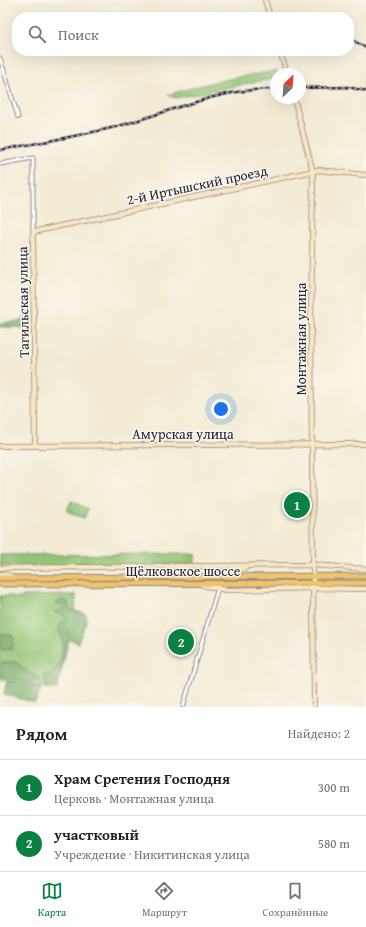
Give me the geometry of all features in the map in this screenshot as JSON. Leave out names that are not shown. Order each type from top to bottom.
[{"type":"main road","name":"Щёлковское шоссе","points":[[0,578],[366,576]]},
{"type":"main road","name":"Щёлковское шоссе","points":[[0,584],[187,583],[312,585],[366,583]]},
{"type":"street","points":[[265,0],[269,12]]},
{"type":"street","points":[[282,56],[285,68]]},
{"type":"street","points":[[0,58],[18,117]]},
{"type":"street","name":"Монтажная улица","points":[[296,104],[313,172],[312,585],[314,707]]},
{"type":"street","name":"Тагильская улица","points":[[0,164],[33,158],[36,446]]},
{"type":"street","name":"2-й Иртышский проезд","points":[[33,232],[318,170],[366,175]]},
{"type":"street","name":"Амурская улица","points":[[0,446],[366,444]]},
{"type":"street","points":[[0,568],[312,565],[366,569]]},
{"type":"street","points":[[213,576],[249,566]]},
{"type":"street","points":[[0,574],[19,578]]},
{"type":"street","points":[[187,583],[226,590],[312,585],[366,589]]},
{"type":"street","points":[[183,707],[218,588]]},
{"type":"green space","points":[[270,72],[270,79],[175,98],[168,95],[222,80]]},
{"type":"green space","points":[[29,300],[32,304],[30,315],[30,342],[28,341],[26,329],[18,327],[0,327],[0,323],[21,321],[25,318],[26,301]]},
{"type":"green space","points":[[71,501],[88,509],[84,518],[67,511]]},
{"type":"green space","points":[[195,554],[195,564],[0,566],[0,555]]},
{"type":"green space","points":[[76,595],[74,618],[57,689],[50,689],[0,679],[0,596],[23,598],[23,596]]},
{"type":"green space","points":[[61,600],[68,602],[69,609],[86,614],[86,623],[78,643],[71,640],[68,641],[56,686],[46,687],[44,675],[52,672],[56,668],[60,662],[62,654],[63,642],[59,632],[59,627],[60,624],[67,620],[63,616],[63,613],[58,613],[58,616],[54,612],[61,609],[65,610],[61,604],[55,604]]},
{"type":"green space","points":[[0,634],[12,635],[14,638],[12,649],[0,650]]},
{"type":"green space","points":[[15,662],[32,675],[39,677],[40,681],[29,682],[0,676],[0,663]]},
{"type":"green space","points":[[7,681],[27,684],[41,689],[35,703],[4,694]]},
{"type":"railway","points":[[354,41],[366,48]]},
{"type":"railway","points":[[306,88],[348,87],[366,91]]},
{"type":"railway","points":[[0,150],[111,128],[213,97],[255,90],[270,89]]},
{"type":"place","name":"Храм Сретения Господня","points":[[297,505]]},
{"type":"place","name":"участковый","points":[[181,642]]}]
